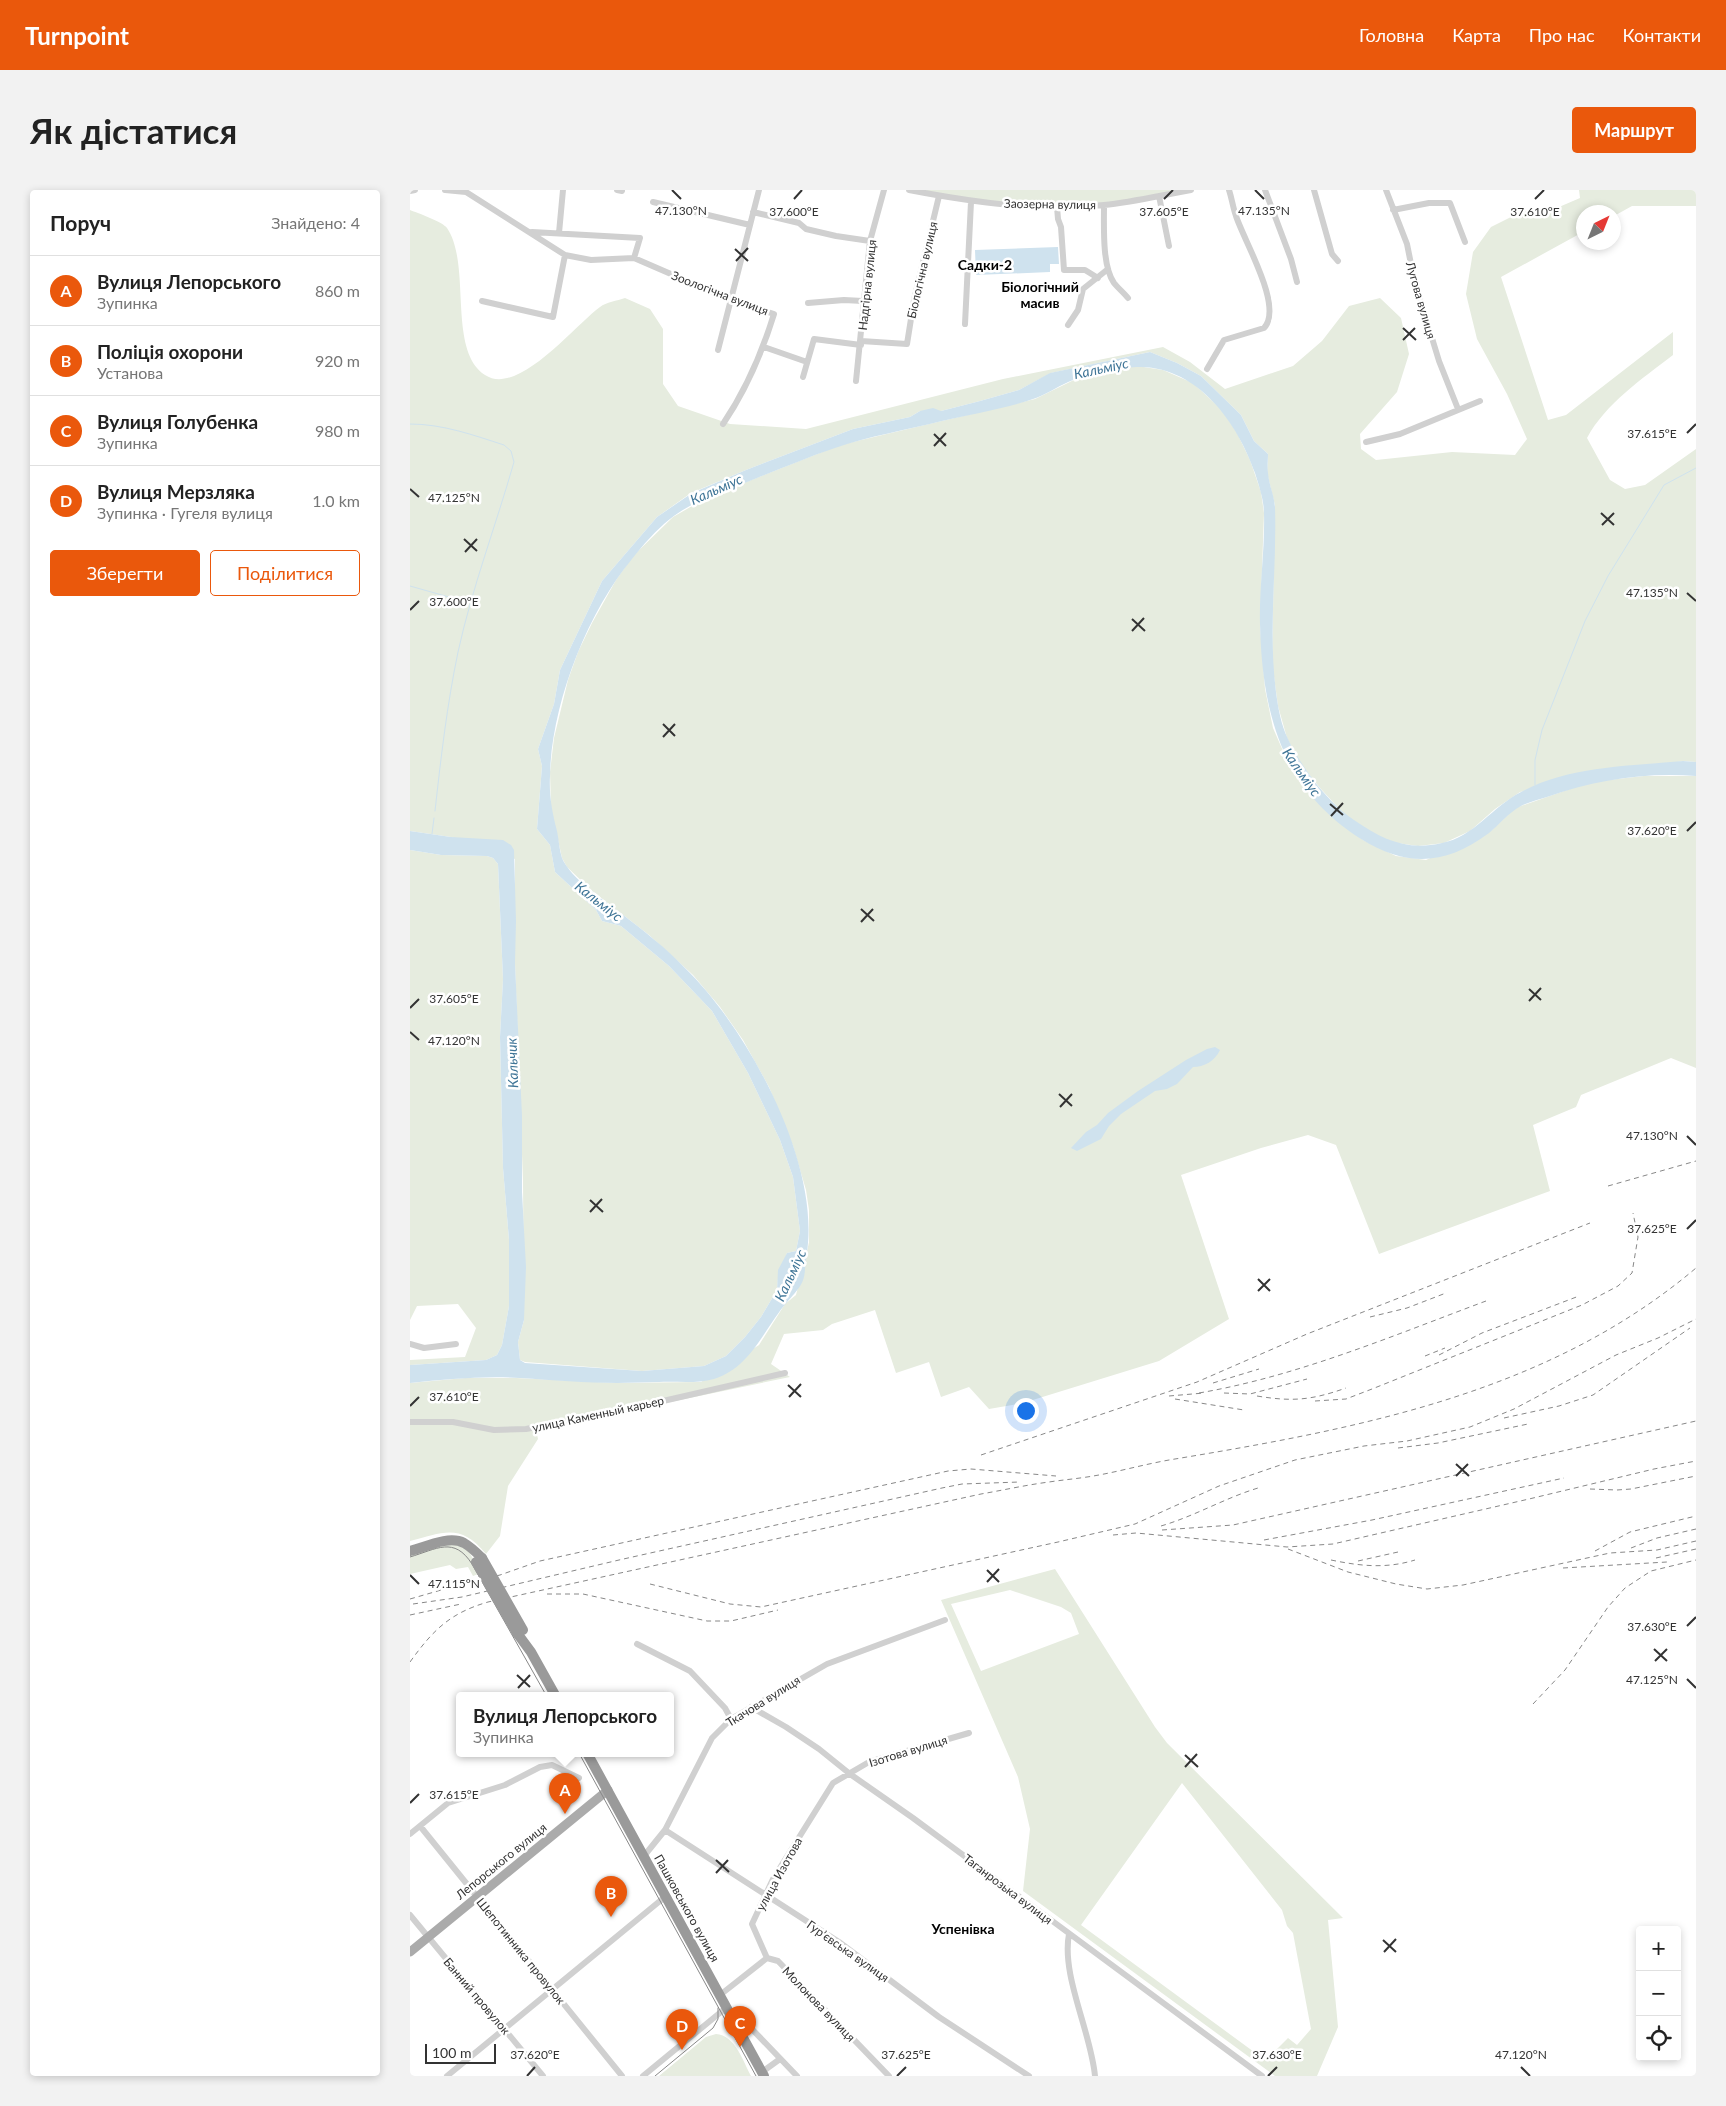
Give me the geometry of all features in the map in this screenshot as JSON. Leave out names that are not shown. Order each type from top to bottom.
[{"type":"highway","points":[[410,1551],[446,1541],[459,1541],[470,1548],[479,1560],[553,1692]]},
{"type":"highway","name":"Пашковського вулиця","points":[[589,1757],[763,2074]]},
{"type":"main road","name":"Лепорського вулиця","points":[[410,1952],[608,1790]]},
{"type":"street","points":[[410,191],[415,190]]},
{"type":"street","name":"Зоологічна вулиця","points":[[445,190],[466,191],[565,255],[590,260],[634,258],[731,300],[774,314],[764,346],[739,401],[723,424]]},
{"type":"street","points":[[559,233],[563,190]]},
{"type":"street","points":[[718,350],[759,190]]},
{"type":"street","name":"Надгірна вулиця","points":[[856,381],[870,241],[884,190]]},
{"type":"street","name":"Заозерна вулиця","points":[[909,190],[971,202],[1057,207],[1104,205],[1190,190]]},
{"type":"street","points":[[1207,369],[1224,340],[1264,328],[1270,318],[1269,303],[1264,283],[1236,216],[1229,190]]},
{"type":"street","points":[[1265,190],[1291,260],[1297,282]]},
{"type":"street","points":[[1314,190],[1332,254],[1338,261]]},
{"type":"street","name":"Лугова вулиця","points":[[1386,190],[1406,244],[1414,279],[1439,361],[1458,409]]},
{"type":"street","name":"Біологічна вулиця","points":[[861,343],[907,344],[914,300],[939,196]]},
{"type":"street","points":[[1159,196],[1169,246]]},
{"type":"street","points":[[653,202],[750,225]]},
{"type":"street","points":[[965,324],[971,202]]},
{"type":"street","points":[[1393,210],[1429,203],[1450,202],[1465,242]]},
{"type":"street","points":[[1104,205],[1104,239],[1108,269],[1114,282],[1128,298]]},
{"type":"street","points":[[1057,207],[1061,227],[1064,270],[1085,270],[1098,278]]},
{"type":"street","points":[[753,212],[799,223],[806,229],[870,241]]},
{"type":"street","points":[[530,232],[640,238],[634,258]]},
{"type":"street","points":[[482,301],[553,317],[565,255]]},
{"type":"street","points":[[1068,325],[1078,310],[1083,289],[1108,269]]},
{"type":"street","points":[[808,304],[844,300],[863,301]]},
{"type":"street","points":[[803,377],[814,339],[861,343]]},
{"type":"street","points":[[764,346],[808,362]]},
{"type":"street","points":[[1366,442],[1400,434],[1480,401]]},
{"type":"street","points":[[410,1344],[424,1348],[456,1344]]},
{"type":"street","name":"улица Каменный карьер","points":[[410,1422],[453,1422],[494,1430],[526,1429],[615,1412],[785,1373]]},
{"type":"street","name":"Ткачова вулиця","points":[[644,1856],[665,1830],[705,1750],[721,1728],[731,1719],[827,1664],[945,1620]]},
{"type":"street","points":[[637,1644],[690,1671],[725,1708],[731,1719]]},
{"type":"street","name":"Таганрозька вулиця","points":[[751,1707],[802,1738],[913,1818],[1262,2076]]},
{"type":"street","name":"Ізотова вулиця","points":[[850,1774],[869,1762],[969,1733]]},
{"type":"street","points":[[410,1834],[448,1803],[505,1785],[546,1765],[558,1766],[578,1778]]},
{"type":"street","name":"улица Изотова","points":[[767,1958],[751,1926],[774,1878],[830,1788],[838,1780],[850,1774]]},
{"type":"street","name":"Шепотинника провулок","points":[[420,1826],[622,2076]]},
{"type":"street","name":"Гур’євська вулиця","points":[[665,1830],[839,1942],[959,2031],[1029,2076]]},
{"type":"street","points":[[447,2076],[666,1896]]},
{"type":"street","name":"Банний провулок","points":[[410,1915],[543,2076]]},
{"type":"street","points":[[1069,1934],[1067,1961],[1091,2052],[1095,2076]]},
{"type":"street","points":[[720,1995],[767,1958]]},
{"type":"street","name":"Молонова вулиця","points":[[767,1958],[778,1961],[889,2076]]},
{"type":"street","points":[[643,2076],[727,2007]]},
{"type":"street","points":[[738,2027],[749,2026],[797,2076]]},
{"type":"street","points":[[763,2074],[780,2059]]},
{"type":"shaded area","points":[[909,190],[1191,190],[1115,204],[1055,207],[1006,205]]},
{"type":"shaded area","points":[[1579,190],[1696,190],[1696,206],[1632,206],[1621,212],[1621,205],[1576,205],[1576,236],[1501,277],[1548,420],[1566,415],[1673,332],[1673,355],[1614,403],[1595,425],[1587,438],[1610,480],[1625,489],[1645,485],[1696,449],[1696,762],[1683,761],[1520,792],[1495,809],[1470,831],[1444,843],[1418,846],[1390,842],[1369,831],[1344,814],[1300,763],[1287,738],[1278,706],[1272,662],[1275,505],[1267,473],[1268,454],[1254,441],[1241,415],[1201,376],[1177,363],[1150,352],[1051,373],[1019,390],[980,401],[941,411],[920,411],[910,417],[853,429],[691,493],[657,517],[602,581],[560,670],[554,704],[538,749],[542,766],[537,829],[550,845],[555,872],[596,910],[602,921],[621,926],[669,966],[712,1011],[748,1073],[780,1140],[793,1177],[800,1231],[796,1251],[787,1253],[778,1278],[777,1290],[761,1317],[726,1356],[704,1366],[642,1371],[525,1362],[520,1360],[518,1342],[524,1320],[523,1181],[515,963],[515,859],[451,837],[410,831],[410,210],[441,223],[447,228],[454,244],[458,263],[463,327],[467,347],[473,363],[485,375],[498,379],[513,376],[529,368],[546,356],[602,305],[625,298],[650,309],[663,329],[663,384],[678,406],[730,424],[806,429],[1003,379],[1163,347],[1190,362],[1225,389],[1293,366],[1322,341],[1349,306],[1380,298],[1401,318],[1409,354],[1397,392],[1360,434],[1361,449],[1376,460],[1452,452],[1515,455],[1527,439],[1507,394],[1477,339],[1466,294],[1473,252],[1491,227],[1523,211],[1559,207],[1580,198]]},
{"type":"shaded area","points":[[1137,366],[1163,370],[1193,383],[1222,410],[1237,433],[1250,460],[1261,492],[1264,513],[1260,626],[1265,689],[1273,728],[1287,760],[1307,790],[1332,817],[1363,840],[1396,856],[1426,860],[1492,830],[1515,808],[1590,782],[1644,776],[1696,776],[1696,1068],[1671,1058],[1581,1095],[1576,1107],[1533,1125],[1550,1191],[1379,1254],[1336,1145],[1308,1135],[1261,1148],[1181,1175],[1229,1319],[1159,1361],[1023,1403],[989,1409],[969,1387],[941,1397],[929,1362],[896,1373],[875,1310],[832,1324],[823,1330],[784,1334],[771,1364],[790,1377],[536,1430],[538,1439],[508,1486],[500,1536],[486,1554],[468,1538],[451,1532],[410,1541],[410,1383],[465,1378],[516,1378],[616,1383],[701,1382],[759,1345],[785,1304],[796,1295],[806,1256],[809,1242],[809,1210],[806,1190],[793,1146],[769,1087],[743,1040],[720,1007],[693,975],[649,935],[591,890],[567,867],[562,858],[551,808],[550,772],[554,738],[568,680],[578,652],[616,580],[633,556],[673,517],[706,498],[840,445],[1035,399],[1082,376]]},
{"type":"shaded area","points":[[410,850],[441,855],[487,856],[493,858],[498,864],[503,979],[500,1037],[503,1168],[509,1240],[509,1306],[502,1345],[497,1355],[486,1360],[410,1365],[410,1360],[465,1357],[476,1328],[458,1304],[417,1306],[410,1320]]},
{"type":"shaded area","points":[[453,1543],[468,1550],[481,1573],[473,1576],[468,1567],[456,1569],[450,1565],[410,1574],[410,1553]]},
{"type":"shaded area","points":[[1055,1569],[1167,1743],[1343,1918],[1328,1920],[1338,2027],[1317,2076],[1275,2076],[1023,1891],[1030,1829],[1018,1777],[941,1600]],"holes":[[[1010,1590],[1061,1607],[1071,1613],[1079,1634],[981,1671],[951,1604]],[[1182,1783],[1282,1910],[1287,1926],[1293,1933],[1311,2029],[1297,2045],[1288,2038],[1277,2049],[1273,2049],[1265,2060],[1081,1925]]]},
{"type":"shaded area","points":[[716,2034],[723,2035],[738,2050],[751,2076],[659,2076],[706,2037]]},
{"type":"water","points":[[1058,247],[1059,264],[1050,264],[1050,272],[976,275],[975,250]]},
{"type":"water","points":[[1150,352],[1177,363],[1201,376],[1241,415],[1254,441],[1268,454],[1269,477],[1275,507],[1273,646],[1276,692],[1280,716],[1288,739],[1307,771],[1328,797],[1348,816],[1375,833],[1396,842],[1406,845],[1429,845],[1453,840],[1474,828],[1501,805],[1521,792],[1559,777],[1621,766],[1683,761],[1696,762],[1696,776],[1639,776],[1565,791],[1521,806],[1508,815],[1489,833],[1457,852],[1442,857],[1426,859],[1395,855],[1378,848],[1361,839],[1334,819],[1312,797],[1295,772],[1282,746],[1272,718],[1262,657],[1260,624],[1264,509],[1261,493],[1248,454],[1227,418],[1213,402],[1198,388],[1181,377],[1162,370],[1133,367],[1080,377],[1025,402],[875,437],[825,451],[701,500],[670,519],[645,543],[616,581],[600,606],[574,661],[557,720],[550,776],[551,804],[561,855],[566,866],[589,889],[655,940],[685,968],[709,994],[755,1061],[791,1139],[802,1178],[808,1216],[804,1279],[748,1356],[727,1373],[707,1381],[617,1383],[493,1377],[410,1383],[410,1365],[486,1360],[497,1355],[502,1345],[509,1306],[509,1240],[503,1168],[500,1037],[503,979],[498,864],[493,858],[487,856],[441,855],[410,850],[410,831],[451,837],[503,840],[511,845],[514,850],[515,963],[526,1267],[524,1320],[518,1342],[520,1360],[525,1363],[642,1371],[704,1366],[726,1356],[761,1317],[777,1290],[778,1270],[787,1253],[796,1251],[800,1231],[793,1177],[780,1140],[748,1073],[712,1011],[669,966],[621,926],[602,921],[596,910],[555,872],[550,845],[537,829],[542,766],[538,749],[554,704],[560,670],[602,581],[657,517],[692,493],[853,429],[910,417],[920,411],[933,408],[941,411],[1019,390],[1050,373]]},
{"type":"water","points":[[1215,1047],[1220,1050],[1212,1060],[1205,1065],[1193,1067],[1177,1084],[1167,1089],[1155,1091],[1121,1114],[1109,1126],[1101,1139],[1077,1151],[1071,1148],[1108,1113],[1138,1091],[1186,1060]]},
{"type":"waterway","points":[[410,424],[446,428],[504,445],[511,451],[514,462],[477,580],[458,652],[447,711],[435,811]]},
{"type":"waterway","points":[[1535,785],[1535,760],[1542,730],[1585,621],[1608,576],[1664,485],[1696,468]]},
{"type":"waterway","points":[[410,586],[470,603]]},
{"type":"waterway","points":[[432,834],[434,818]]},
{"type":"tram line","points":[[410,1557],[444,1547],[452,1547],[465,1555],[472,1564],[544,1692]]},
{"type":"tram line","points":[[581,1757],[756,2076]]},
{"type":"tram line","points":[[655,2076],[713,2028],[718,2019],[718,2008]]},
{"type":"railway","points":[[1608,1186],[1696,1161]]},
{"type":"railway","points":[[1315,1401],[1346,1399],[1582,1305],[1618,1286],[1632,1273],[1638,1237],[1633,1213]]},
{"type":"railway","points":[[981,1455],[1197,1382],[1307,1334],[1590,1223]]},
{"type":"railway","points":[[410,1662],[443,1624],[475,1606],[488,1602],[981,1494],[1097,1475],[1309,1435],[1379,1419],[1447,1400],[1513,1376],[1577,1347],[1638,1311],[1696,1268]]},
{"type":"railway","points":[[1370,1317],[1407,1308],[1446,1293]]},
{"type":"railway","points":[[1439,1355],[1482,1333],[1579,1296]]},
{"type":"railway","points":[[1199,1393],[1236,1386],[1309,1366],[1486,1301]]},
{"type":"railway","points":[[650,1584],[730,1604],[761,1607],[1135,1524],[1219,1486],[1295,1460],[1364,1446],[1407,1441],[1470,1427],[1514,1409],[1616,1355],[1658,1338],[1696,1319]]},
{"type":"railway","points":[[1504,1418],[1559,1406],[1593,1395],[1690,1328]]},
{"type":"railway","points":[[1425,1356],[1445,1348]]},
{"type":"railway","points":[[1213,1383],[1259,1369]]},
{"type":"railway","points":[[1224,1393],[1250,1394],[1307,1379]]},
{"type":"railway","points":[[1257,1396],[1302,1399],[1346,1388]]},
{"type":"railway","points":[[1169,1396],[1204,1393]]},
{"type":"railway","points":[[1175,1399],[1244,1410]]},
{"type":"railway","points":[[1162,1530],[1233,1525],[1696,1421]]},
{"type":"railway","points":[[1398,1448],[1438,1443],[1528,1424]]},
{"type":"railway","points":[[1113,1535],[1136,1533],[1287,1547],[1333,1544],[1654,1469],[1696,1461]]},
{"type":"railway","points":[[410,1599],[500,1575],[540,1561],[948,1471],[971,1469],[1056,1476]]},
{"type":"railway","points":[[1590,1489],[1631,1489],[1696,1476]]},
{"type":"railway","points":[[1264,1540],[1372,1520],[1564,1478]]},
{"type":"railway","points":[[413,1604],[462,1597],[942,1488],[962,1484],[1020,1482]]},
{"type":"railway","points":[[1161,1526],[1258,1488]]},
{"type":"railway","points":[[1595,1551],[1630,1532],[1696,1516]]},
{"type":"railway","points":[[1631,1548],[1657,1538],[1696,1529]]},
{"type":"railway","points":[[1288,1549],[1348,1572],[1396,1584],[1427,1589],[1463,1585],[1610,1553],[1657,1550],[1696,1541]]},
{"type":"railway","points":[[1656,1558],[1696,1549]]},
{"type":"railway","points":[[1358,1561],[1398,1552]]},
{"type":"railway","points":[[1331,1560],[1373,1566],[1394,1565],[1415,1560]]},
{"type":"railway","points":[[1533,1704],[1565,1670],[1608,1607],[1625,1588],[1651,1571],[1696,1560]]},
{"type":"railway","points":[[1563,1568],[1667,1562]]},
{"type":"railway","points":[[547,1594],[583,1594],[707,1621],[731,1621],[778,1610]]},
{"type":"railway","points":[[410,1615],[461,1604]]},
{"type":"place","name":"Вулиця Лепорського","points":[[565,1814]]},
{"type":"place","name":"Поліція охорони","points":[[611,1917]]},
{"type":"place","name":"Вулиця Голубенка","points":[[740,2047]]},
{"type":"place","name":"Вулиця Мерзляка","points":[[682,2050]]},
{"type":"district","name":"Садки-2","points":[[985,264]]},
{"type":"district","name":"Біологічний масив","points":[[1040,294]]},
{"type":"district","name":"Успенівка","points":[[963,1928]]},
{"type":"water label","name":"Кальміус","points":[[1101,368]]},
{"type":"water label","name":"Кальміус","points":[[716,489]]},
{"type":"water label","name":"Кальміус","points":[[1302,772]]},
{"type":"water label","name":"Кальміус","points":[[599,901]]},
{"type":"water label","name":"Кальчик","points":[[512,1063]]},
{"type":"water label","name":"Кальміус","points":[[790,1275]]}]
